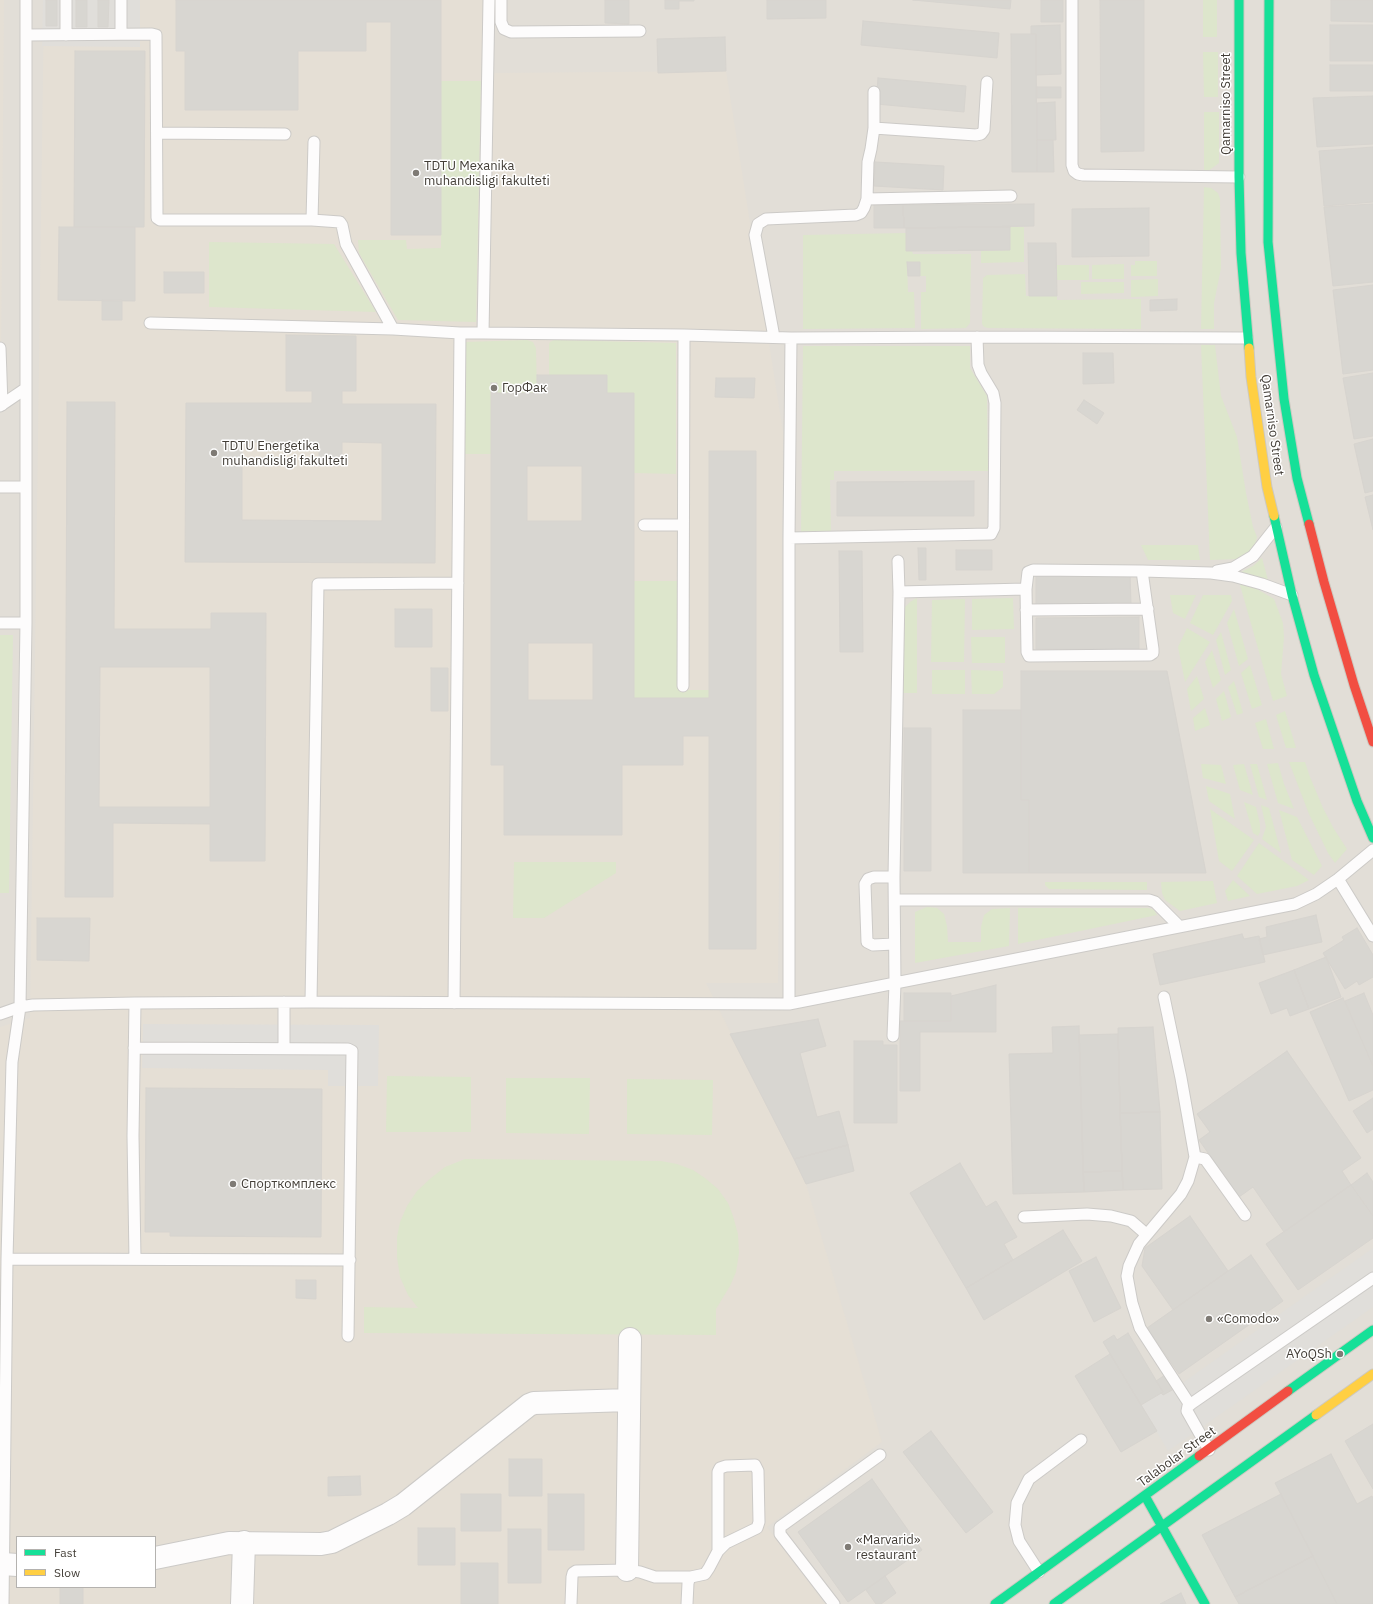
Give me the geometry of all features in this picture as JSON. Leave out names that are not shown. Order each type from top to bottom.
[{"type":"main road","name":"Qamarniso Street","points":[[1239,0],[1239,178],[1241,253],[1251,377],[1268,487],[1292,595],[1314,675],[1357,801],[1373,838]]},
{"type":"main road","name":"Qamarniso Street","points":[[1269,0],[1268,242],[1284,399],[1297,478],[1324,582],[1354,685],[1373,742]]},
{"type":"main road","name":"Talabolar Street","points":[[995,1604],[1373,1330]]},
{"type":"main road","points":[[1054,1604],[1373,1374]]},
{"type":"main road","points":[[1145,1496],[1205,1604]]},
{"type":"street","points":[[627,1570],[630,1339]]},
{"type":"street","points":[[156,1558],[220,1544],[244,1542],[321,1544],[340,1539],[403,1505],[529,1405],[629,1400]]},
{"type":"street","points":[[242,1604],[244,1542]]},
{"type":"lane","points":[[3,1604],[10,1565],[7,1259],[12,1062],[20,1007],[19,978],[26,623],[26,0]]},
{"type":"lane","points":[[66,0],[66,35]]},
{"type":"lane","points":[[120,34],[121,0]]},
{"type":"lane","points":[[482,333],[489,0]]},
{"type":"lane","points":[[501,0],[501,22],[504,29],[511,32],[640,31]]},
{"type":"lane","points":[[1072,0],[1072,165],[1074,171],[1083,175],[1239,178]]},
{"type":"lane","points":[[27,35],[156,35],[157,218],[160,220],[312,220],[340,222],[346,244],[393,329]]},
{"type":"lane","points":[[874,128],[976,135],[981,134],[984,130],[987,82]]},
{"type":"lane","points":[[774,337],[755,235],[758,224],[766,219],[856,215],[860,213],[864,208],[867,199],[868,162],[874,128],[874,92]]},
{"type":"lane","points":[[157,133],[285,134]]},
{"type":"lane","points":[[312,220],[314,142]]},
{"type":"lane","points":[[867,199],[1011,196]]},
{"type":"lane","points":[[150,323],[393,329],[460,333],[684,335],[791,338],[1247,338]]},
{"type":"lane","points":[[454,1003],[460,333]]},
{"type":"lane","points":[[682,686],[684,335]]},
{"type":"lane","points":[[789,538],[991,534],[994,528],[995,402],[993,393],[978,365],[977,337]]},
{"type":"lane","points":[[789,1004],[789,538],[791,338]]},
{"type":"lane","points":[[0,348],[1,406]]},
{"type":"lane","points":[[1,406],[25,389]]},
{"type":"lane","points":[[0,487],[25,486]]},
{"type":"lane","points":[[644,525],[683,525]]},
{"type":"lane","points":[[1211,573],[1233,568],[1253,556],[1277,527]]},
{"type":"lane","points":[[893,1036],[895,984],[894,877],[899,592],[898,561]]},
{"type":"lane","points":[[1142,571],[1153,653],[1147,656],[1029,656],[1027,652],[1026,589],[1028,572],[1033,570],[1142,571],[1211,573],[1246,579],[1292,595]]},
{"type":"lane","points":[[311,1002],[318,584],[458,583]]},
{"type":"lane","points":[[899,592],[1026,589]]},
{"type":"lane","points":[[1026,610],[1148,609]]},
{"type":"lane","points":[[0,623],[26,623]]},
{"type":"lane","points":[[0,1014],[20,1007],[135,1003],[311,1002],[789,1004],[1295,904],[1316,894],[1338,879],[1373,850]]},
{"type":"lane","points":[[894,877],[874,877],[868,879],[865,884],[867,942],[873,944],[894,944]]},
{"type":"lane","points":[[1338,879],[1373,936]]},
{"type":"lane","points":[[895,900],[1149,900],[1155,902],[1179,926]]},
{"type":"lane","points":[[1164,997],[1182,1078],[1194,1157],[1185,1188],[1139,1244],[1129,1266],[1127,1276],[1132,1303],[1140,1328],[1190,1405]]},
{"type":"lane","points":[[284,1002],[284,1048]]},
{"type":"lane","points":[[134,1259],[133,1136],[135,1003]]},
{"type":"lane","points":[[134,1048],[284,1048],[348,1049],[352,1051],[348,1336]]},
{"type":"lane","points":[[1194,1157],[1205,1158],[1244,1215]]},
{"type":"lane","points":[[1024,1217],[1087,1214],[1111,1216],[1130,1221],[1146,1234]]},
{"type":"lane","points":[[7,1259],[350,1260]]},
{"type":"lane","points":[[1208,1450],[1187,1411],[1187,1408],[1373,1278]]},
{"type":"lane","points":[[1039,1572],[1019,1541],[1015,1525],[1016,1503],[1029,1479],[1080,1440]]},
{"type":"lane","points":[[834,1604],[780,1534],[780,1527],[880,1455]]},
{"type":"lane","points":[[571,1604],[572,1577],[573,1573],[576,1571],[627,1570],[656,1577],[691,1577],[705,1574],[718,1551],[726,1543],[754,1530],[758,1525],[758,1471],[755,1465],[726,1466],[720,1468],[718,1472],[718,1551]]},
{"type":"lane","points":[[687,1604],[688,1583],[691,1577]]},
{"type":"shaded area","points":[[0,0],[1373,0],[1373,1604],[0,1604]]},
{"type":"shaded area","points":[[0,0],[4,0],[0,370]]},
{"type":"shaded area","points":[[43,0],[140,0],[140,47],[42,46]]},
{"type":"shaded area","points":[[44,0],[494,0],[494,73],[726,71],[783,432],[778,983],[706,983],[806,1184],[882,1442],[767,1527],[825,1604],[0,1604],[0,1027],[30,1018]]},
{"type":"shaded area","points":[[143,1024],[379,1025],[378,1086],[328,1086],[328,1070],[142,1068]]},
{"type":"shaded area","points":[[1373,1248],[1373,1307],[1168,1451],[1141,1405],[1161,1393],[1163,1395],[1174,1389]]},
{"type":"green space","points":[[1203,0],[1217,0],[1217,37],[1203,37]]},
{"type":"green space","points":[[1203,52],[1218,52],[1218,97],[1204,97]]},
{"type":"green space","points":[[441,81],[481,81],[476,322],[398,320],[359,253],[358,240],[406,240],[407,249],[441,248]]},
{"type":"green space","points":[[1204,112],[1219,112],[1219,163],[1204,174]]},
{"type":"green space","points":[[1204,187],[1211,188],[1218,193],[1220,199],[1221,268],[1214,303],[1214,329],[1201,329]]},
{"type":"green space","points":[[1010,227],[1024,227],[1024,262],[981,263],[981,251],[1010,250]]},
{"type":"green space","points":[[906,233],[906,251],[912,251],[913,254],[971,254],[970,323],[966,328],[921,329],[921,292],[926,292],[926,276],[920,276],[920,262],[907,263],[908,292],[914,292],[915,328],[803,329],[803,235]]},
{"type":"green space","points":[[209,242],[334,244],[376,312],[209,307]]},
{"type":"green space","points":[[1135,261],[1157,261],[1157,276],[1131,276],[1131,265],[1135,265]]},
{"type":"green space","points":[[1124,264],[1124,279],[1092,279],[1092,265]]},
{"type":"green space","points":[[1056,265],[1089,265],[1089,280],[1057,280]]},
{"type":"green space","points":[[1025,274],[1026,296],[1057,296],[1057,300],[1141,299],[1141,329],[984,327],[982,324],[983,278],[987,275]]},
{"type":"green space","points":[[1158,279],[1158,296],[1131,297],[1131,280]]},
{"type":"green space","points":[[1081,282],[1124,282],[1124,293],[1081,294]]},
{"type":"green space","points":[[527,340],[533,342],[536,348],[537,393],[497,393],[497,383],[491,383],[491,454],[462,454],[465,342]]},
{"type":"green space","points":[[554,340],[676,343],[676,474],[634,473],[634,393],[607,393],[607,375],[549,375],[549,344]]},
{"type":"green space","points":[[1201,345],[1215,345],[1221,396],[1237,437],[1246,493],[1253,527],[1257,537],[1255,544],[1247,555],[1238,559],[1210,560]]},
{"type":"green space","points":[[803,346],[970,346],[970,368],[987,396],[988,471],[834,471],[834,480],[830,480],[831,534],[801,534]]},
{"type":"green space","points":[[1141,545],[1198,545],[1200,560],[1148,560]]},
{"type":"green space","points":[[1262,558],[1268,580],[1239,573],[1253,566]]},
{"type":"green space","points":[[634,581],[678,581],[678,690],[709,690],[709,698],[634,698]]},
{"type":"green space","points":[[1240,585],[1250,585],[1274,599],[1283,623],[1284,637],[1281,674],[1287,696],[1273,701]]},
{"type":"green space","points":[[1170,595],[1196,595],[1185,619],[1173,613]]},
{"type":"green space","points":[[1203,595],[1231,595],[1232,601],[1213,635],[1190,623]]},
{"type":"green space","points":[[917,598],[917,693],[903,693],[903,609]]},
{"type":"green space","points":[[1013,598],[1014,629],[972,630],[972,599]]},
{"type":"green space","points":[[965,599],[964,662],[931,662],[932,600]]},
{"type":"green space","points":[[1234,609],[1248,659],[1239,666],[1227,623]]},
{"type":"green space","points":[[1187,628],[1210,642],[1185,682],[1178,647]]},
{"type":"green space","points":[[1221,632],[1231,670],[1225,675],[1216,640]]},
{"type":"green space","points":[[0,635],[13,635],[9,893],[0,893]]},
{"type":"green space","points":[[971,637],[1005,637],[1005,663],[972,663]]},
{"type":"green space","points":[[1212,650],[1221,680],[1213,688],[1205,662]]},
{"type":"green space","points":[[1250,665],[1262,705],[1252,709],[1241,673]]},
{"type":"green space","points":[[932,670],[965,670],[965,694],[932,694]]},
{"type":"green space","points":[[971,670],[1003,671],[1003,687],[994,694],[972,694]]},
{"type":"green space","points":[[1197,676],[1204,699],[1191,711],[1187,689]]},
{"type":"green space","points":[[1234,681],[1243,713],[1237,715],[1228,687]]},
{"type":"green space","points":[[1224,691],[1231,717],[1222,721],[1216,699]]},
{"type":"green space","points":[[1205,708],[1210,725],[1195,731],[1193,718]]},
{"type":"green space","points":[[1285,711],[1296,748],[1286,748],[1276,715]]},
{"type":"green space","points":[[1266,719],[1274,749],[1263,749],[1255,723]]},
{"type":"green space","points":[[1289,762],[1305,762],[1323,808],[1347,849],[1335,863],[1328,853],[1309,814]]},
{"type":"green space","points":[[1278,763],[1284,784],[1294,809],[1278,803],[1267,764]]},
{"type":"green space","points":[[1201,764],[1221,765],[1226,784],[1203,778]]},
{"type":"green space","points":[[1244,764],[1253,795],[1240,790],[1233,765]]},
{"type":"green space","points":[[1250,764],[1257,764],[1267,800],[1259,797]]},
{"type":"green space","points":[[1206,786],[1230,794],[1235,819],[1209,801]]},
{"type":"green space","points":[[1244,802],[1256,807],[1260,824],[1260,832],[1258,836],[1253,833]]},
{"type":"green space","points":[[1261,805],[1269,808],[1281,853],[1262,839],[1266,827]]},
{"type":"green space","points":[[1210,809],[1254,840],[1232,871],[1219,861]]},
{"type":"green space","points":[[1279,810],[1297,817],[1322,866],[1314,875],[1292,860]]},
{"type":"green space","points":[[1259,843],[1309,880],[1297,886],[1257,894],[1237,876]]},
{"type":"green space","points":[[514,862],[616,862],[616,873],[544,918],[513,918]]},
{"type":"green space","points":[[1233,880],[1250,896],[1228,901],[1225,891]]},
{"type":"green space","points":[[1213,881],[1217,903],[1180,911],[1165,900],[1162,893],[1161,882]]},
{"type":"green space","points":[[1045,882],[1147,882],[1147,890],[1049,889],[1045,885]]},
{"type":"green space","points":[[927,907],[937,908],[944,914],[947,926],[948,942],[981,942],[981,927],[984,915],[992,909],[1010,908],[1009,946],[915,963],[915,912]]},
{"type":"green space","points":[[1018,908],[1148,908],[1154,910],[1157,915],[1018,944]]},
{"type":"green space","points":[[387,1076],[471,1077],[471,1132],[386,1132]]},
{"type":"green space","points":[[506,1078],[590,1078],[589,1134],[506,1133]]},
{"type":"green space","points":[[627,1079],[713,1080],[712,1135],[627,1134]]},
{"type":"green space","points":[[465,1159],[661,1161],[677,1164],[693,1170],[705,1178],[718,1189],[728,1203],[738,1234],[739,1253],[736,1272],[730,1286],[716,1309],[716,1335],[364,1333],[364,1307],[418,1308],[408,1295],[400,1277],[397,1257],[397,1237],[400,1222],[407,1206],[417,1191],[445,1167]]},
{"type":"building","points":[[46,0],[57,0],[57,26],[46,26]]},
{"type":"building","points":[[76,0],[87,0],[87,27],[76,27]]},
{"type":"building","points":[[98,0],[109,0],[108,27],[98,27]]},
{"type":"building","name":"TDTU Mexanika muhandisligi fakulteti","points":[[176,0],[441,0],[441,235],[391,235],[391,22],[366,22],[366,51],[298,51],[298,110],[185,110],[185,51],[176,51]]},
{"type":"building","points":[[605,0],[629,0],[629,24],[605,23]]},
{"type":"building","points":[[665,0],[694,1],[679,1],[679,9],[665,9]]},
{"type":"building","points":[[767,0],[826,0],[826,18],[767,19]]},
{"type":"building","points":[[913,0],[1011,0],[1010,9]]},
{"type":"building","points":[[1041,0],[1063,0],[1063,22],[1041,22]]},
{"type":"building","points":[[1100,0],[1144,0],[1144,151],[1101,152]]},
{"type":"building","points":[[1331,0],[1373,0],[1373,22],[1331,21]]},
{"type":"building","points":[[863,21],[999,33],[997,58],[861,45]]},
{"type":"building","points":[[1060,25],[1061,74],[1036,75],[1036,34],[1031,34],[1031,26]]},
{"type":"building","points":[[1330,25],[1373,25],[1373,61],[1330,61]]},
{"type":"building","points":[[1011,34],[1036,34],[1037,172],[1012,172]]},
{"type":"building","points":[[725,37],[726,71],[658,73],[657,39]]},
{"type":"building","points":[[75,51],[145,51],[144,227],[74,227]]},
{"type":"building","points":[[1330,65],[1373,65],[1373,91],[1330,91]]},
{"type":"building","points":[[878,78],[966,86],[964,112],[876,104]]},
{"type":"building","points":[[1037,87],[1061,87],[1061,98],[1037,98]]},
{"type":"building","points":[[1373,96],[1373,144],[1317,147],[1313,98]]},
{"type":"building","points":[[1055,102],[1056,140],[1037,140],[1037,103]]},
{"type":"building","points":[[1037,140],[1053,140],[1054,172],[1037,172]]},
{"type":"building","points":[[1373,147],[1373,202],[1324,206],[1319,151]]},
{"type":"building","points":[[875,162],[944,166],[943,190],[874,186]]},
{"type":"building","points":[[1034,204],[1034,226],[904,228],[903,205]]},
{"type":"building","points":[[1373,204],[1373,282],[1333,286],[1324,207]]},
{"type":"building","points":[[874,205],[903,205],[904,228],[874,228]]},
{"type":"building","points":[[1149,208],[1149,256],[1072,257],[1072,209]]},
{"type":"building","points":[[59,227],[135,227],[135,301],[58,300]]},
{"type":"building","points":[[1010,227],[1010,250],[906,251],[906,228]]},
{"type":"building","points":[[1028,243],[1056,243],[1057,296],[1029,296]]},
{"type":"building","points":[[907,262],[920,262],[920,276],[908,276]]},
{"type":"building","points":[[164,272],[204,272],[204,293],[164,293]]},
{"type":"building","points":[[1373,285],[1373,370],[1343,374],[1333,290]]},
{"type":"building","points":[[1177,299],[1177,310],[1150,311],[1150,300]]},
{"type":"building","points":[[102,300],[122,300],[122,320],[102,320]]},
{"type":"building","name":"TDTU Energetika muhandisligi fakulteti","points":[[286,335],[356,336],[356,391],[342,391],[342,404],[436,404],[435,563],[185,562],[186,403],[312,403],[312,391],[286,391]],"holes":[[[242,442],[319,442],[319,463],[342,463],[342,442],[382,443],[382,521],[242,520]]]},
{"type":"building","points":[[1083,353],[1113,353],[1114,383],[1083,384]]},
{"type":"building","points":[[1373,373],[1373,436],[1354,439],[1343,378]]},
{"type":"building","points":[[537,375],[607,375],[607,393],[634,393],[634,698],[709,698],[709,451],[756,451],[756,949],[709,949],[709,736],[683,736],[683,765],[622,765],[622,835],[504,835],[504,765],[491,765],[491,393],[537,393]],"holes":[[[527,466],[582,466],[582,521],[527,521]],[[528,643],[593,643],[593,700],[528,700]]]},
{"type":"building","points":[[716,378],[755,378],[754,398],[715,397]]},
{"type":"building","name":"ГорФак","points":[[491,383],[497,383],[497,393],[491,393]]},
{"type":"building","points":[[1084,400],[1104,413],[1097,424],[1077,410]]},
{"type":"building","points":[[67,402],[115,402],[114,629],[211,629],[211,613],[266,613],[265,861],[210,861],[210,824],[113,823],[113,897],[65,897]],"holes":[[[100,667],[210,667],[210,807],[99,807]]]},
{"type":"building","points":[[1373,439],[1373,491],[1365,493],[1354,444]]},
{"type":"building","points":[[974,481],[974,516],[837,516],[837,482]]},
{"type":"building","points":[[1373,495],[1373,530],[1365,497]]},
{"type":"building","points":[[918,548],[926,548],[926,580],[919,580]]},
{"type":"building","points":[[956,550],[992,550],[992,570],[956,570]]},
{"type":"building","points":[[839,551],[862,551],[863,652],[840,652]]},
{"type":"building","points":[[1130,573],[1131,605],[1036,606],[1036,574]]},
{"type":"building","points":[[395,609],[432,609],[432,647],[395,647]]},
{"type":"building","points":[[1139,617],[1139,649],[1036,649],[1036,618]]},
{"type":"building","points":[[431,668],[448,668],[448,711],[431,711]]},
{"type":"building","points":[[1021,671],[1167,671],[1206,873],[1029,873],[1029,800],[1021,800]]},
{"type":"building","points":[[963,710],[1021,710],[1021,800],[1029,800],[1029,873],[963,873]]},
{"type":"building","points":[[904,728],[931,728],[931,871],[904,871]]},
{"type":"building","points":[[1316,915],[1322,942],[1263,955],[1259,939],[1267,937],[1266,927]]},
{"type":"building","points":[[37,918],[90,918],[89,961],[37,960]]},
{"type":"building","points":[[1357,928],[1373,955],[1373,977],[1359,985],[1357,981],[1345,989],[1323,953],[1344,940],[1342,937]]},
{"type":"building","points":[[1242,934],[1244,939],[1259,936],[1265,962],[1160,985],[1153,954]]},
{"type":"building","points":[[1326,957],[1341,997],[1309,1009],[1294,970]]},
{"type":"building","points":[[1294,970],[1309,1009],[1290,1016],[1287,1008],[1271,1014],[1259,983]]},
{"type":"building","points":[[996,985],[996,1032],[920,1032],[920,1091],[900,1091],[900,1021],[951,1021],[951,996]]},
{"type":"building","points":[[904,993],[951,993],[951,1021],[904,1021]]},
{"type":"building","points":[[1364,993],[1373,1015],[1373,1066],[1345,1001]]},
{"type":"building","points":[[1343,998],[1373,1066],[1373,1090],[1349,1101],[1310,1012]]},
{"type":"building","points":[[818,1019],[826,1046],[800,1053],[817,1117],[839,1111],[848,1145],[794,1159],[730,1034]]},
{"type":"building","points":[[1079,1026],[1084,1192],[1013,1194],[1009,1054],[1053,1053],[1052,1027]]},
{"type":"building","points":[[1153,1027],[1160,1112],[1120,1113],[1118,1028]]},
{"type":"building","points":[[1118,1034],[1122,1171],[1083,1172],[1079,1035]]},
{"type":"building","points":[[854,1041],[883,1041],[883,1045],[897,1045],[897,1123],[854,1123]]},
{"type":"building","points":[[1287,1051],[1361,1158],[1342,1171],[1351,1185],[1284,1232],[1253,1187],[1239,1197],[1199,1140],[1210,1132],[1197,1114]]},
{"type":"building","name":"Спорткомплекс","points":[[146,1088],[322,1089],[321,1237],[170,1236],[170,1232],[145,1232]]},
{"type":"building","points":[[1373,1098],[1373,1129],[1367,1133],[1353,1111]]},
{"type":"building","points":[[1160,1112],[1162,1189],[1123,1190],[1120,1113]]},
{"type":"building","points":[[848,1145],[854,1171],[806,1184],[794,1159]]},
{"type":"building","points":[[960,1163],[986,1207],[996,1201],[1017,1237],[1004,1244],[1013,1260],[966,1288],[910,1193]]},
{"type":"building","points":[[1122,1171],[1123,1190],[1084,1192],[1083,1172]]},
{"type":"building","points":[[1367,1173],[1373,1182],[1373,1216],[1351,1185]]},
{"type":"building","name":"«Comodo»","points":[[1351,1185],[1373,1216],[1373,1238],[1298,1290],[1266,1244]]},
{"type":"building","points":[[1190,1216],[1228,1271],[1173,1310],[1142,1266],[1145,1248]]},
{"type":"building","points":[[1063,1230],[1082,1261],[984,1320],[966,1288]]},
{"type":"building","name":"«Comodo»","points":[[1251,1255],[1283,1301],[1179,1374],[1147,1328]]},
{"type":"building","points":[[1096,1257],[1121,1308],[1094,1322],[1069,1271]]},
{"type":"building","points":[[296,1280],[316,1280],[316,1299],[296,1298]]},
{"type":"building","points":[[1128,1333],[1163,1392],[1141,1405],[1103,1342],[1114,1335],[1117,1340]]},
{"type":"building","points":[[1110,1354],[1157,1431],[1121,1452],[1075,1376]]},
{"type":"building","points":[[1165,1375],[1174,1389],[1163,1395],[1161,1393],[1163,1392],[1156,1381]]},
{"type":"building","points":[[1373,1424],[1373,1489],[1345,1441]]},
{"type":"building","points":[[931,1431],[993,1512],[966,1533],[903,1452]]},
{"type":"building","points":[[1331,1454],[1357,1504],[1372,1496],[1373,1499],[1373,1604],[1337,1604],[1275,1483]]},
{"type":"building","points":[[509,1459],[542,1459],[542,1496],[509,1496]]},
{"type":"building","points":[[360,1476],[361,1495],[328,1496],[328,1477]]},
{"type":"building","points":[[872,1479],[922,1550],[848,1602],[798,1532]]},
{"type":"building","points":[[461,1494],[501,1494],[501,1531],[461,1531]]},
{"type":"building","points":[[548,1494],[584,1494],[584,1550],[548,1550]]},
{"type":"building","points":[[1281,1494],[1313,1556],[1235,1597],[1202,1535]]},
{"type":"building","points":[[418,1528],[455,1528],[455,1565],[418,1565]]},
{"type":"building","points":[[508,1529],[541,1529],[541,1583],[508,1583]]},
{"type":"building","points":[[1313,1556],[1337,1604],[1239,1604],[1235,1597]]},
{"type":"building","points":[[461,1563],[498,1563],[498,1604],[461,1604]]},
{"type":"building","points":[[885,1576],[896,1593],[881,1604],[876,1604],[866,1590]]},
{"type":"building","points":[[60,1588],[83,1588],[83,1604],[60,1604]]},
{"type":"building","points":[[1181,1593],[1186,1604],[1160,1604]]},
{"type":"traffic: fast","points":[[1239,0],[1239,177],[1241,253],[1249,348]]},
{"type":"traffic: fast","points":[[1269,0],[1268,242],[1284,399],[1297,478],[1309,524]]},
{"type":"traffic: fast","points":[[1274,516],[1292,595],[1314,675],[1357,801],[1373,838]]},
{"type":"traffic: fast","points":[[1288,1391],[1373,1330]]},
{"type":"traffic: fast","points":[[1054,1604],[1316,1415]]},
{"type":"traffic: fast","points":[[995,1604],[1199,1456]]},
{"type":"traffic: fast","points":[[1145,1496],[1205,1604]]},
{"type":"traffic: slow","points":[[1249,348],[1251,377],[1267,487],[1274,516]]},
{"type":"traffic: slow","points":[[1316,1415],[1373,1374]]},
{"type":"traffic: jam","points":[[1309,524],[1354,685],[1373,742]]},
{"type":"traffic: jam","points":[[1199,1456],[1288,1391]]},
{"type":"place","name":"TDTU Mexanika muhandisligi fakulteti","points":[[416,173]]},
{"type":"place","name":"ГорФак","points":[[494,388]]},
{"type":"place","name":"TDTU Energetika muhandisligi fakulteti","points":[[214,453]]},
{"type":"place","name":"Спорткомплекс","points":[[233,1184]]},
{"type":"place","name":"«Comodo»","points":[[1209,1319]]},
{"type":"place","name":"AYoQSh","points":[[1340,1354]]},
{"type":"place","name":"«Marvarid» restaurant","points":[[848,1547]]}]
